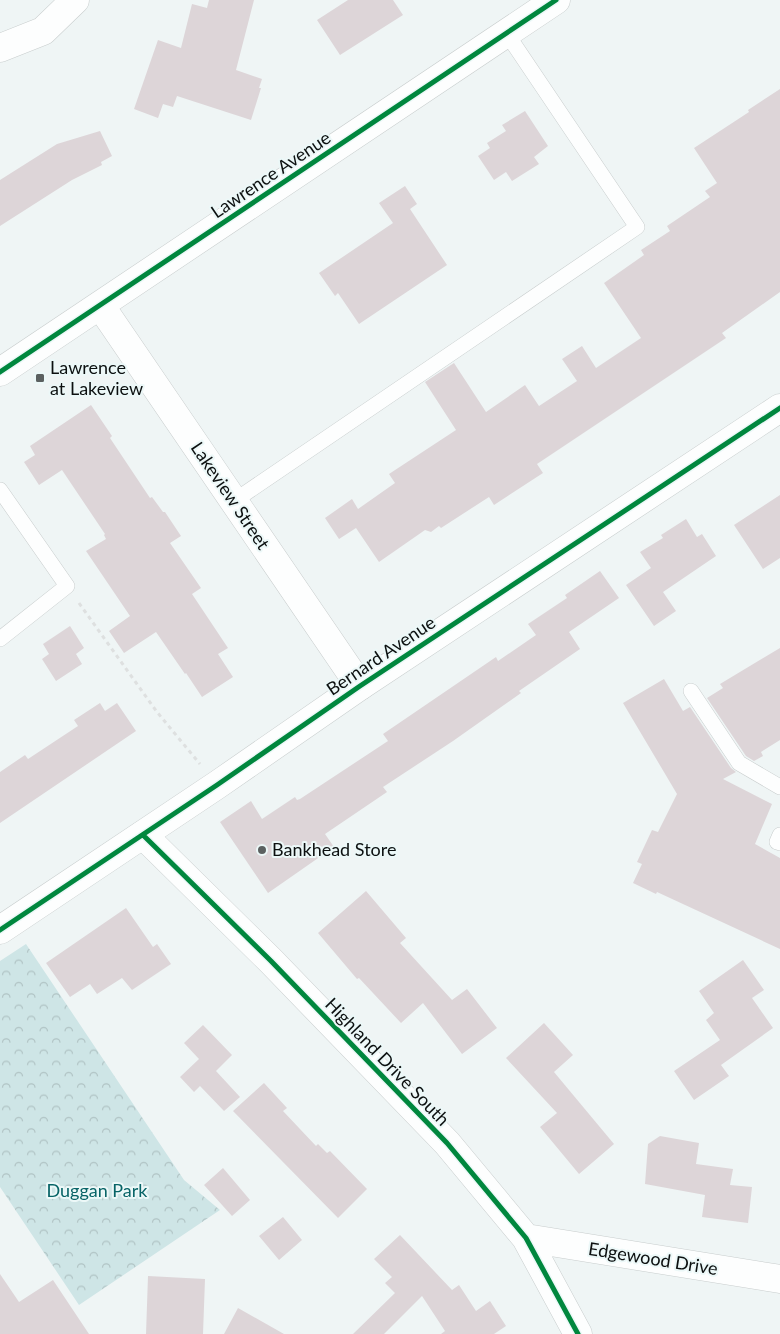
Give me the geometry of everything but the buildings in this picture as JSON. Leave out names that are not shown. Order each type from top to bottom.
[{"type":"street","points":[[0,48],[42,31],[75,0]]},
{"type":"street","name":"Lawrence Avenue","points":[[0,372],[556,0]]},
{"type":"street","name":"Lakeview Street","points":[[100,305],[360,686]]},
{"type":"street","name":"Bernard Avenue","points":[[0,930],[217,785],[360,686],[780,408]]},
{"type":"street","name":"Highland Drive South","points":[[143,835],[271,961],[447,1143],[526,1238],[578,1334]]},
{"type":"street","name":"Edgewood Drive","points":[[526,1238],[780,1279]]},
{"type":"lane","points":[[234,501],[637,227],[507,34]]},
{"type":"lane","points":[[0,490],[67,586],[0,639]]},
{"type":"lane","points":[[691,691],[739,763],[780,787]]},
{"type":"lane","points":[[780,835],[777,842],[780,843]]},
{"type":"path","points":[[67,586],[157,712],[217,785]]},
{"type":"green space","name":"Duggan Park","points":[[26,944],[184,1180],[220,1210],[79,1305],[0,1187],[0,961]]},
{"type":"cycle path","points":[[0,372],[556,0]]},
{"type":"cycle path","points":[[0,930],[217,785],[360,686],[780,408]]},
{"type":"cycle path","points":[[143,835],[271,961],[447,1143],[526,1238],[578,1334]]},
{"type":"place","name":"Lawrence at Lakeview","points":[[40,378]]},
{"type":"place","name":"Bankhead Store","points":[[262,850]]}]
